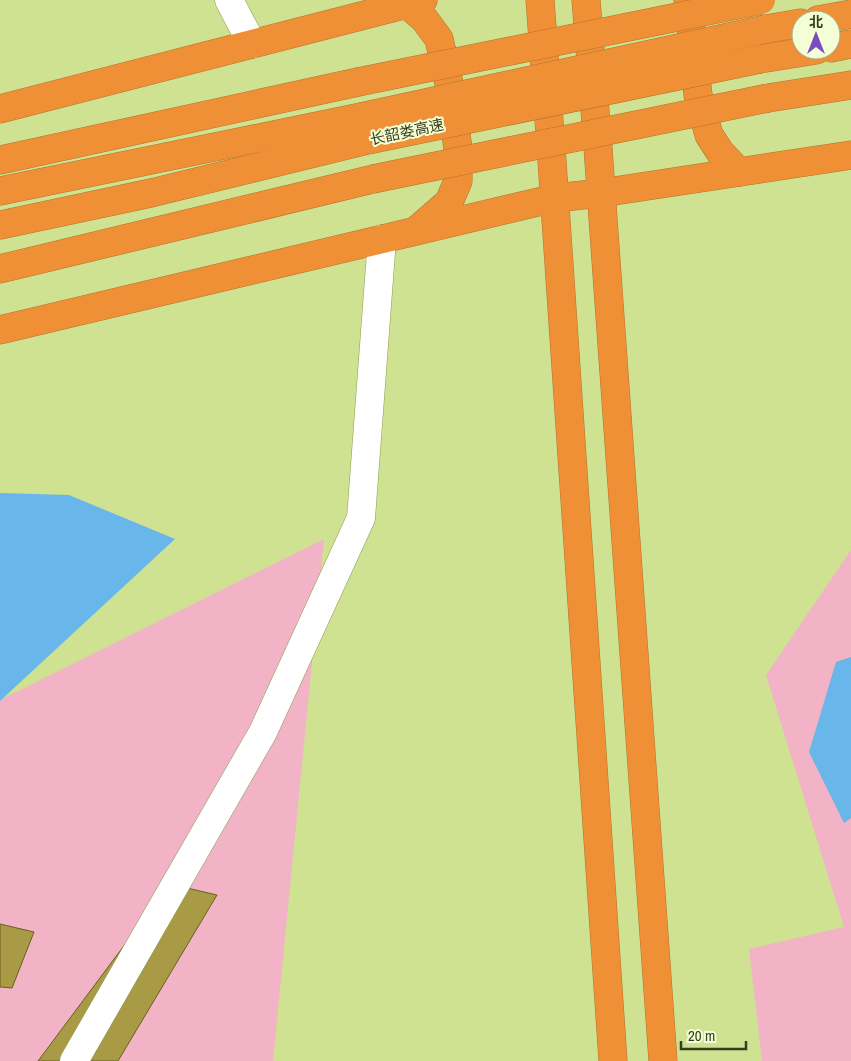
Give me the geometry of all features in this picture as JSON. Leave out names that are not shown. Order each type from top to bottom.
[{"type":"highway","points":[[540,0],[613,1061]]},
{"type":"highway","points":[[586,0],[663,1061]]},
{"type":"highway","points":[[688,0],[698,94],[709,135],[720,152],[739,172]]},
{"type":"highway","points":[[0,160],[358,82],[761,0]]},
{"type":"highway","points":[[0,109],[414,2],[439,39],[450,88],[458,149],[458,181],[449,202],[415,232]]},
{"type":"highway","name":"长韶娄高速","points":[[0,225],[151,193],[365,128],[766,29],[791,25]]},
{"type":"highway","name":"长韶娄高速","points":[[0,192],[791,54]]},
{"type":"highway","points":[[0,269],[373,179],[768,98],[851,85]]},
{"type":"highway","points":[[0,330],[555,198],[601,193],[851,155]]},
{"type":"street","points":[[230,0],[252,44]]},
{"type":"street","points":[[74,1061],[263,732],[361,518],[382,240]]},
{"type":"shaded area","points":[[324,539],[273,1061],[0,1061],[0,700]]},
{"type":"shaded area","points":[[851,550],[851,1061],[762,1061],[749,949],[844,927],[766,675]]},
{"type":"water","points":[[0,493],[69,495],[175,539],[0,701]]},
{"type":"water","points":[[851,657],[851,818],[844,823],[809,752],[836,662]]},
{"type":"building","points":[[170,884],[217,895],[118,1061],[38,1061]]},
{"type":"building","points":[[0,924],[34,932],[12,988],[0,987]]}]
